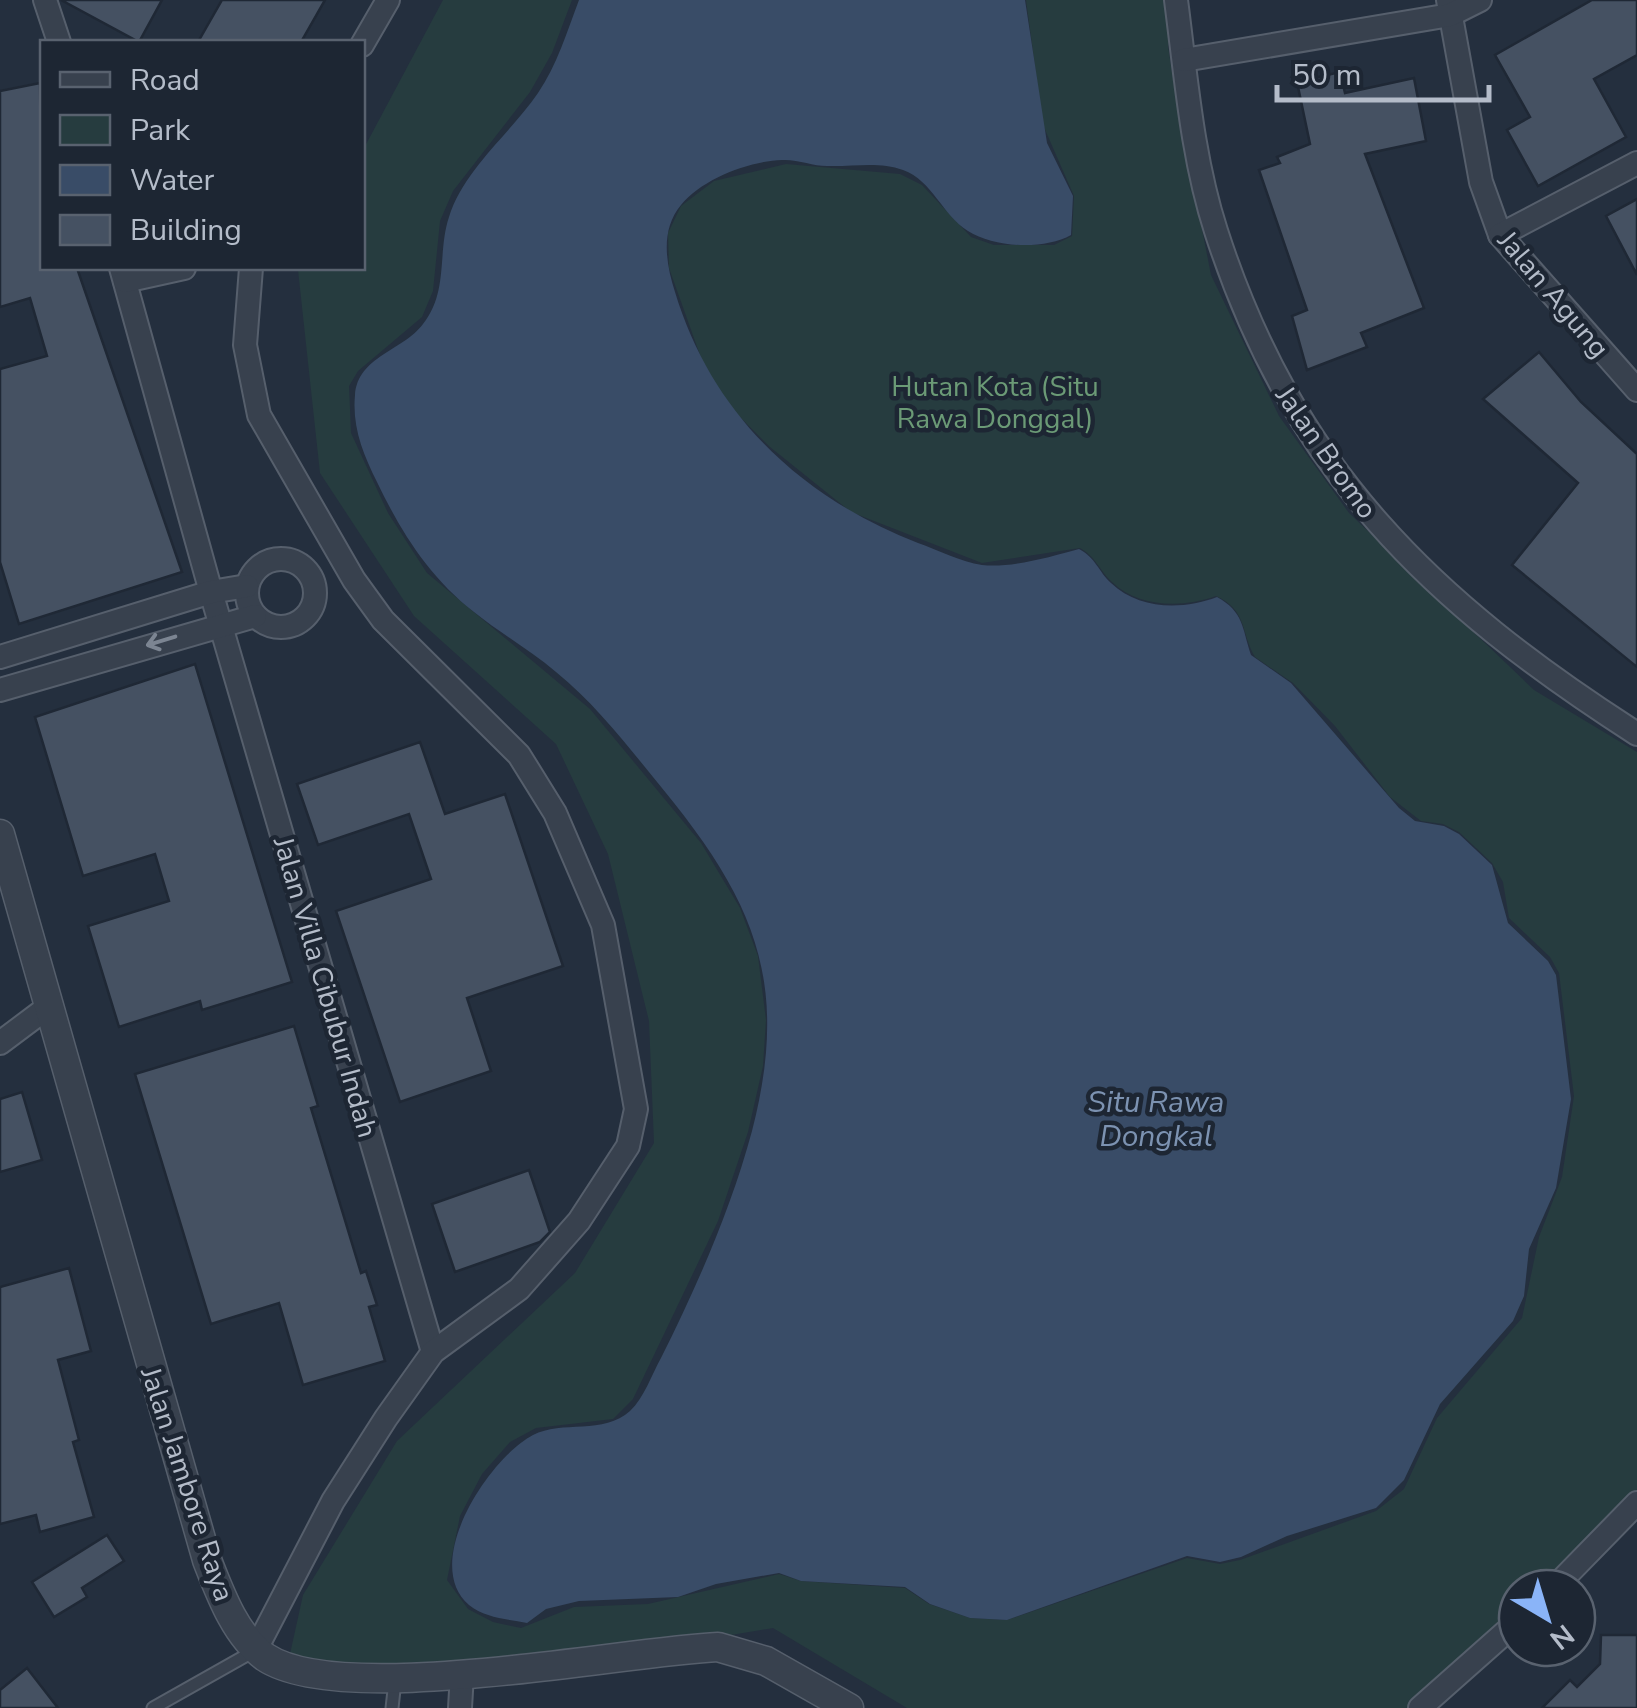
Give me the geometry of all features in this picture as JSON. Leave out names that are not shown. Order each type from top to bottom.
[{"type":"street","points":[[45,0],[57,40]]},
{"type":"street","points":[[365,40],[388,0]]},
{"type":"street","name":"Jalan Bromo","points":[[1176,0],[1215,228],[1250,323],[1298,420],[1370,516],[1451,596],[1559,684],[1637,734]]},
{"type":"street","points":[[1184,60],[1480,0]]},
{"type":"street","name":"Jalan Agung","points":[[1450,7],[1481,182],[1500,235],[1637,390]]},
{"type":"street","points":[[1500,235],[1637,163]]},
{"type":"street","points":[[123,274],[164,270]]},
{"type":"street","points":[[251,270],[245,345],[259,415],[354,580],[383,620],[519,755],[555,814],[603,925],[634,1093],[635,1126],[628,1146],[580,1222],[518,1289],[433,1352],[333,1501],[256,1650]]},
{"type":"street","name":"Jalan Villa Cibubur Indah","points":[[123,274],[210,592],[433,1352]]},
{"type":"street","points":[[291,559],[309,572],[316,594],[308,616],[287,628],[264,623],[255,616],[247,586],[251,575],[268,560],[291,559],[331,541]]},
{"type":"street","points":[[316,594],[354,580]]},
{"type":"street","points":[[0,657],[210,592],[247,586]]},
{"type":"street","points":[[0,690],[220,623],[255,616]]},
{"type":"street","name":"Jalan Jambore Raya","points":[[2,846],[207,1560],[231,1615],[256,1650],[302,1674],[394,1695],[468,1673],[718,1647],[766,1661],[846,1707]]},
{"type":"street","points":[[0,1042],[48,1007]]},
{"type":"street","points":[[1576,1568],[1633,1515]]},
{"type":"street","points":[[1420,1708],[1497,1640]]},
{"type":"street","points":[[460,1708],[468,1673]]},
{"type":"lane","points":[[153,1708],[256,1650]]},
{"type":"green space","name":"Hutan Kota (Situ Rawa Donggal)","points":[[443,0],[572,0],[552,53],[530,92],[453,191],[440,221],[433,291],[422,317],[358,371],[349,386],[351,433],[388,513],[427,573],[590,709],[701,843],[740,908],[758,956],[766,1020],[763,1066],[748,1132],[718,1221],[633,1399],[613,1419],[536,1428],[510,1442],[482,1474],[460,1516],[447,1580],[468,1609],[493,1622],[521,1628],[574,1607],[648,1604],[779,1574],[801,1581],[905,1588],[929,1604],[970,1618],[1007,1620],[1187,1558],[1220,1564],[1240,1560],[1376,1511],[1404,1489],[1437,1418],[1522,1318],[1539,1237],[1562,1177],[1574,1096],[1559,973],[1550,957],[1509,918],[1503,882],[1492,863],[1459,832],[1443,824],[1421,821],[1390,797],[1335,726],[1293,683],[1255,657],[1238,615],[1226,602],[1216,596],[1176,604],[1135,597],[1112,582],[1080,548],[982,563],[851,512],[770,447],[732,409],[705,369],[669,268],[668,233],[681,206],[714,181],[786,164],[900,174],[922,185],[971,237],[994,245],[1054,245],[1072,236],[1074,196],[1043,125],[1026,0],[1169,0],[1175,21],[1168,46],[1174,86],[1211,275],[1279,416],[1349,513],[1534,690],[1637,752],[1637,1489],[1626,1516],[1576,1568],[1497,1568],[1497,1648],[1431,1708],[907,1708],[773,1628],[593,1658],[471,1669],[410,1670],[290,1654],[303,1595],[397,1441],[575,1273],[654,1143],[649,1021],[608,854],[556,744],[414,616],[320,473],[298,270],[365,270],[365,146]]},
{"type":"water","name":"Situ Rawa Dongkal","points":[[579,0],[1025,0],[1047,143],[1073,196],[1071,235],[1034,245],[1005,244],[979,237],[959,224],[922,182],[894,167],[822,166],[782,160],[727,173],[701,187],[681,205],[668,236],[667,259],[675,292],[691,336],[712,376],[737,413],[799,476],[835,502],[918,543],[966,561],[994,566],[1079,549],[1122,592],[1148,603],[1190,604],[1217,597],[1226,603],[1241,622],[1251,655],[1291,683],[1399,808],[1415,821],[1444,826],[1459,834],[1492,865],[1508,923],[1548,961],[1556,975],[1571,1099],[1556,1188],[1529,1249],[1524,1296],[1513,1321],[1440,1404],[1404,1480],[1376,1508],[1287,1536],[1241,1557],[1220,1562],[1187,1556],[1007,1620],[970,1618],[930,1604],[905,1587],[801,1581],[779,1573],[716,1584],[678,1597],[579,1601],[546,1609],[527,1623],[482,1613],[469,1605],[456,1587],[452,1564],[456,1539],[480,1488],[498,1465],[533,1435],[620,1418],[644,1393],[700,1275],[734,1189],[752,1131],[763,1076],[767,1027],[764,982],[754,940],[738,900],[715,860],[653,777],[583,696],[474,612],[430,569],[386,501],[357,429],[358,382],[373,363],[414,333],[431,311],[449,217],[456,200],[476,167],[545,82]]},
{"type":"building","points":[[61,0],[162,0],[140,40]]},
{"type":"building","points":[[222,0],[325,0],[302,40],[199,40]]},
{"type":"building","points":[[1592,0],[1637,0],[1637,55],[1594,79],[1626,137],[1538,186],[1507,130],[1530,117],[1495,55]]},
{"type":"building","points":[[1340,72],[1345,93],[1414,78],[1426,141],[1365,154],[1424,308],[1361,333],[1367,347],[1307,370],[1292,316],[1307,310],[1259,170],[1280,163],[1277,157],[1310,144],[1297,82]]},
{"type":"building","points":[[40,83],[40,270],[78,270],[182,572],[19,624],[0,562],[0,369],[47,356],[30,298],[0,307],[0,91]]},
{"type":"building","points":[[1637,199],[1637,275],[1606,216]]},
{"type":"building","points":[[1539,352],[1581,402],[1637,454],[1637,667],[1512,565],[1578,483],[1483,399]]},
{"type":"building","points":[[195,664],[292,982],[202,1010],[200,1001],[119,1027],[88,926],[169,901],[155,854],[83,876],[35,717]]},
{"type":"building","points":[[420,742],[445,814],[505,794],[563,966],[467,998],[491,1071],[400,1102],[336,911],[431,879],[409,814],[318,845],[297,784]]},
{"type":"building","points":[[294,1026],[318,1106],[311,1108],[361,1273],[366,1271],[377,1305],[369,1307],[385,1361],[303,1385],[279,1303],[211,1324],[135,1074]]},
{"type":"building","points":[[22,1092],[42,1160],[0,1172],[0,1099]]},
{"type":"building","points":[[529,1170],[550,1232],[540,1242],[455,1272],[432,1204]]},
{"type":"building","points":[[69,1268],[91,1351],[58,1360],[79,1440],[73,1442],[94,1517],[40,1532],[36,1515],[0,1524],[0,1287]]},
{"type":"building","points":[[107,1535],[124,1561],[82,1588],[87,1597],[54,1617],[32,1582]]},
{"type":"building","points":[[1601,1635],[1637,1635],[1637,1708],[1542,1708],[1570,1680],[1577,1687],[1600,1664]]},
{"type":"building","points":[[27,1668],[58,1708],[0,1708],[0,1690]]}]
